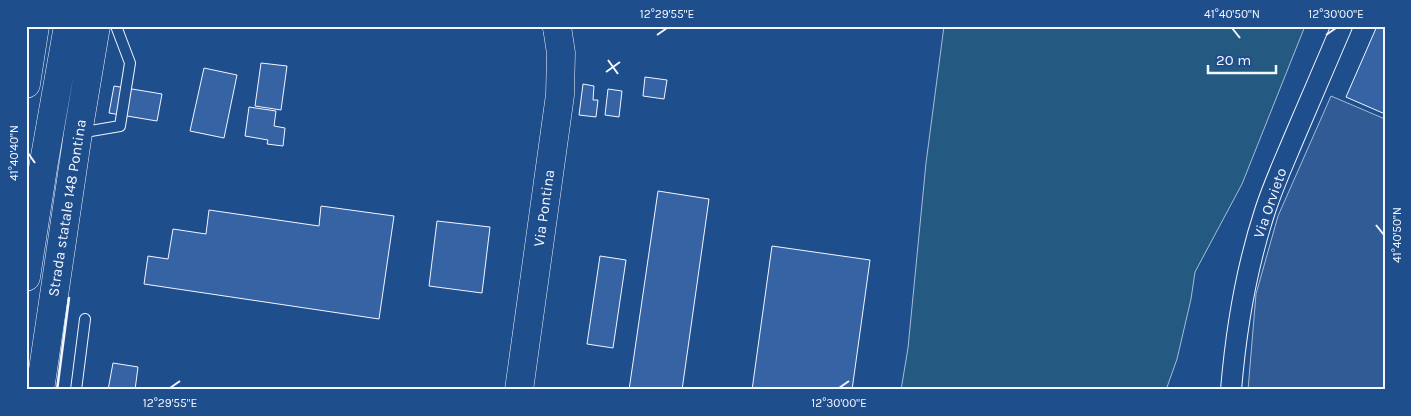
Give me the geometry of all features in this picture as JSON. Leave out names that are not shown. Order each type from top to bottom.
[{"type":"main road","points":[[26,84],[36,26]]},
{"type":"main road","name":"Strada statale 148 Pontina","points":[[26,276],[68,26]]},
{"type":"main road","name":"Strada statale 148 Pontina","points":[[40,390],[78,133],[96,26]]},
{"type":"main road","name":"Via Pontina","points":[[519,390],[560,95],[561,53],[557,26]]},
{"type":"street","name":"Via Orvieto","points":[[1231,390],[1235,348],[1244,296],[1252,256],[1265,212],[1276,180],[1342,26]]},
{"type":"lane","points":[[78,133],[120,126],[130,63],[116,26]]},
{"type":"lane","points":[[76,390],[85,319]]},
{"type":"shaded area","points":[[944,26],[1305,26],[1242,184],[1195,272],[1191,299],[1177,359],[1166,390],[901,390],[908,348],[926,163]]},
{"type":"shaded area","points":[[1331,96],[1385,119],[1385,390],[1248,390],[1256,294],[1278,216]]},
{"type":"building","points":[[1377,26],[1385,26],[1385,114],[1346,97]]},
{"type":"building","points":[[261,63],[287,66],[281,110],[255,106]]},
{"type":"building","points":[[204,68],[237,75],[224,138],[190,131]]},
{"type":"building","points":[[645,77],[667,80],[664,99],[643,96]]},
{"type":"building","points":[[583,84],[594,86],[593,100],[598,100],[596,117],[579,115]]},
{"type":"building","points":[[114,86],[162,94],[157,121],[109,113]]},
{"type":"building","points":[[608,89],[622,91],[619,117],[605,115]]},
{"type":"building","points":[[249,107],[276,111],[274,126],[285,128],[283,146],[267,144],[268,140],[245,136]]},
{"type":"building","points":[[658,191],[709,199],[682,390],[629,390]]},
{"type":"building","points":[[321,206],[394,216],[379,319],[144,284],[148,256],[168,259],[173,229],[206,234],[209,210],[319,226]]},
{"type":"building","points":[[437,221],[490,227],[482,293],[429,286]]},
{"type":"building","points":[[772,246],[870,260],[852,390],[752,390]]},
{"type":"building","points":[[600,256],[626,260],[613,348],[587,344]]},
{"type":"building","points":[[113,363],[138,367],[135,390],[108,390]]},
{"type":"wall","points":[[57,390],[69,298]]}]
